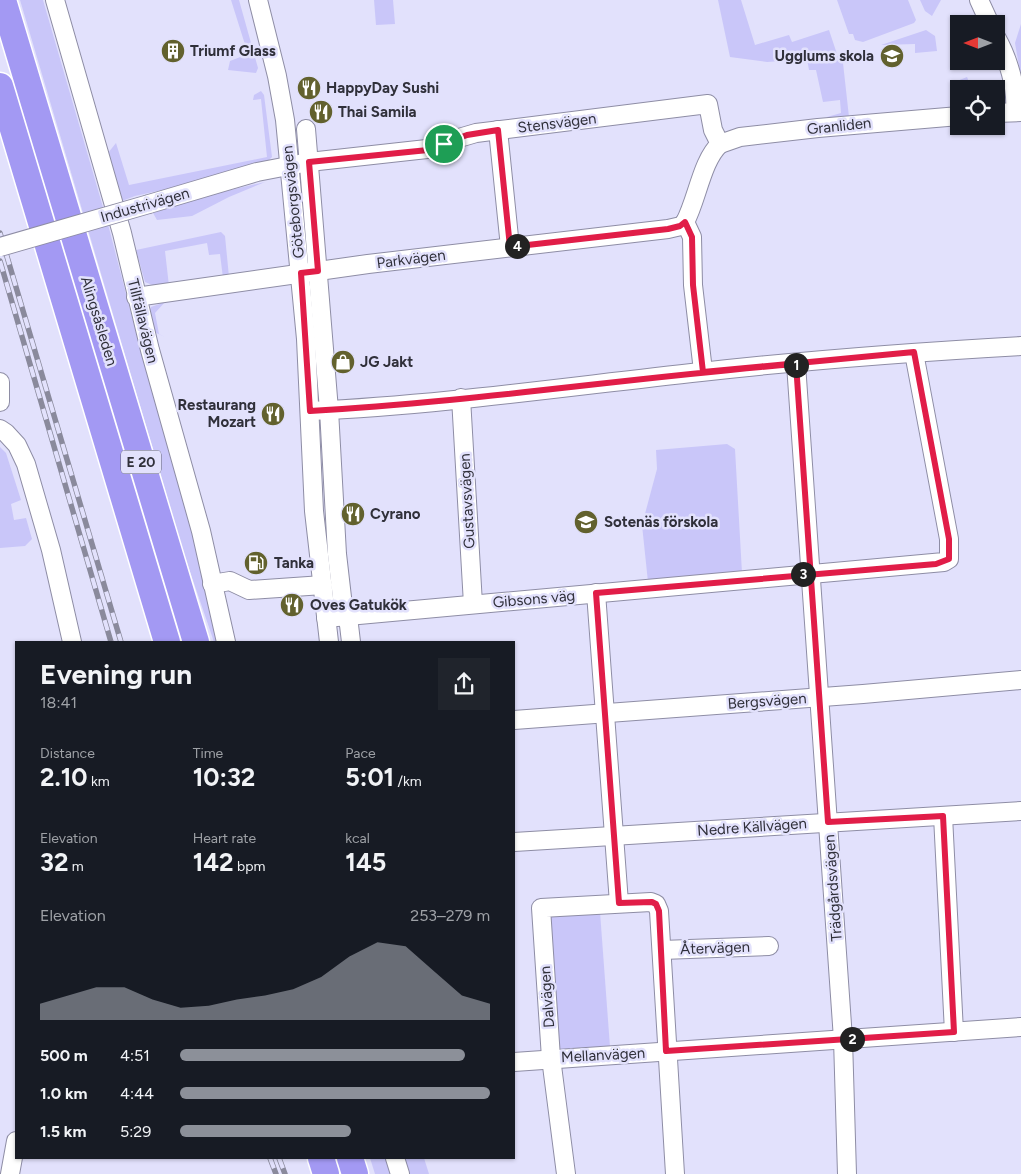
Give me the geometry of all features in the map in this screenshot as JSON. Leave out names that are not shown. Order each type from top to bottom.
[{"type":"highway","name":"Alingsåsleden","points":[[3,0],[196,641]]},
{"type":"highway","name":"E 20","points":[[0,86],[167,641]]},
{"type":"highway","points":[[321,1159],[326,1174]]},
{"type":"highway","points":[[350,1159],[355,1174]]},
{"type":"street","name":"Tillfällavägen","points":[[54,0],[108,185],[136,297],[201,531],[226,641]]},
{"type":"street","name":"Göteborgsvägen","points":[[258,0],[277,76],[329,410],[337,554],[351,641]]},
{"type":"street","points":[[979,0],[986,15]]},
{"type":"street","points":[[1005,57],[1016,96],[1018,112],[1005,113]]},
{"type":"street","name":"Stensvägen","points":[[290,165],[436,148],[467,135],[498,130],[708,104],[713,130],[720,144]]},
{"type":"street","name":"Granliden","points":[[720,144],[740,137],[950,117]]},
{"type":"street","name":"Göteborgsvägen","points":[[306,129],[309,162],[310,411],[314,511],[329,641]]},
{"type":"street","points":[[498,130],[510,247]]},
{"type":"street","points":[[703,372],[693,285],[692,237],[685,222],[694,205],[714,148],[720,144]]},
{"type":"street","name":"Industrivägen","points":[[0,248],[257,172],[290,165]]},
{"type":"street","name":"Parkvägen","points":[[136,297],[309,272],[668,229],[680,226],[685,222]]},
{"type":"street","points":[[310,411],[461,398],[914,352],[1021,346]]},
{"type":"street","name":"Gibsons väg","points":[[326,618],[812,573],[936,564],[949,559],[949,539],[914,352]]},
{"type":"street","name":"Trädgårdsvägen","points":[[796,364],[843,1039],[847,1174]]},
{"type":"street","points":[[0,382],[0,402]]},
{"type":"street","name":"Gustavsvägen","points":[[461,398],[473,604]]},
{"type":"street","points":[[0,429],[17,445],[26,464],[51,550],[72,641]]},
{"type":"street","points":[[212,584],[230,580],[249,590],[323,585]]},
{"type":"street","points":[[596,593],[619,903],[652,902],[656,904],[662,950],[666,1051],[675,1174]]},
{"type":"street","name":"Bergsvägen","points":[[515,720],[1021,680]]},
{"type":"street","name":"Nedre Källvägen","points":[[515,842],[1021,811]]},
{"type":"street","points":[[943,816],[954,1032]]},
{"type":"street","name":"Dalvägen","points":[[566,1174],[551,1058],[541,908],[619,903]]},
{"type":"street","name":"Återvägen","points":[[662,950],[768,946]]},
{"type":"street","name":"Mellanvägen","points":[[515,1062],[1021,1027]]},
{"type":"street","points":[[10,1174],[15,1146]]},
{"type":"street","points":[[395,1159],[400,1174]]},
{"type":"shaded area","points":[[20,0],[43,0],[109,228],[139,344],[200,558],[221,641],[214,641],[184,554]]},
{"type":"shaded area","points":[[231,0],[239,0],[258,68],[256,73],[228,70],[230,61],[248,54]]},
{"type":"shaded area","points":[[374,0],[393,0],[395,24],[376,25]]},
{"type":"shaded area","points":[[718,0],[741,0],[755,45],[789,35],[792,42],[829,30],[840,63],[843,63],[849,117],[828,122],[827,117],[841,113],[840,100],[823,102],[816,70],[809,70],[807,59],[767,62],[730,57]]},
{"type":"shaded area","points":[[837,0],[908,0],[916,20],[914,23],[863,42],[855,40],[853,34],[849,34]]},
{"type":"shaded area","points":[[920,0],[941,0],[932,16],[925,11]]},
{"type":"shaded area","points":[[1021,24],[1021,78],[1015,43]]},
{"type":"shaded area","points":[[926,30],[935,36],[937,51],[915,53],[915,44],[881,45]]},
{"type":"shaded area","points":[[261,91],[264,95],[272,157],[268,161],[203,181],[135,196],[122,201],[108,153],[116,143],[129,185],[267,157],[261,99],[253,100],[254,95]]},
{"type":"shaded area","points":[[265,182],[229,197],[192,216],[157,220],[153,213],[205,196]]},
{"type":"shaded area","points":[[221,232],[225,236],[229,277],[223,278],[220,254],[209,255],[207,243],[165,251],[169,286],[157,287],[145,282],[136,250]]},
{"type":"shaded area","points":[[165,302],[155,313],[159,334],[165,337],[152,331],[148,314],[151,307]]},
{"type":"shaded area","points":[[727,444],[735,449],[742,573],[648,582],[642,525],[657,469],[656,450]]},
{"type":"shaded area","points":[[0,447],[6,453],[21,500],[11,504],[14,520],[26,518],[32,539],[25,546],[0,548]]},
{"type":"shaded area","points":[[600,912],[610,1047],[558,1051],[549,916]]},
{"type":"shaded area","points":[[370,1159],[390,1159],[395,1174],[375,1174]]},
{"type":"shaded area","points":[[402,1159],[424,1159],[429,1174],[407,1174]]},
{"type":"railway","points":[[0,233],[121,641]]},
{"type":"railway","points":[[0,261],[111,641]]},
{"type":"railway","points":[[270,1159],[276,1174]]},
{"type":"railway","points":[[279,1159],[285,1174]]},
{"type":"place","name":"Triumf Glass","points":[[173,51]]},
{"type":"place","name":"Ugglums skola","points":[[892,56]]},
{"type":"place","name":"HappyDay Sushi","points":[[309,88]]},
{"type":"place","name":"Thai Samila","points":[[321,112]]},
{"type":"place","name":"JG Jakt","points":[[343,362]]},
{"type":"place","name":"Restaurang Mozart","points":[[273,414]]},
{"type":"place","name":"Cyrano","points":[[353,514]]},
{"type":"place","name":"Sotenäs förskola","points":[[586,522]]},
{"type":"place","name":"Tanka","points":[[256,563]]},
{"type":"place","name":"Oves Gatukök","points":[[292,605]]},
{"type":"route","points":[[444,144],[428,150],[309,162],[318,271],[301,273],[310,411],[461,398],[796,364],[812,573],[828,822],[943,816],[954,1032],[666,1051],[659,911],[656,904],[652,902],[619,903],[596,593],[812,573],[936,564],[949,559],[949,539],[914,352],[703,372],[699,351],[693,285],[692,237],[685,222],[675,228],[510,247],[498,130],[467,135],[444,144]]}]
